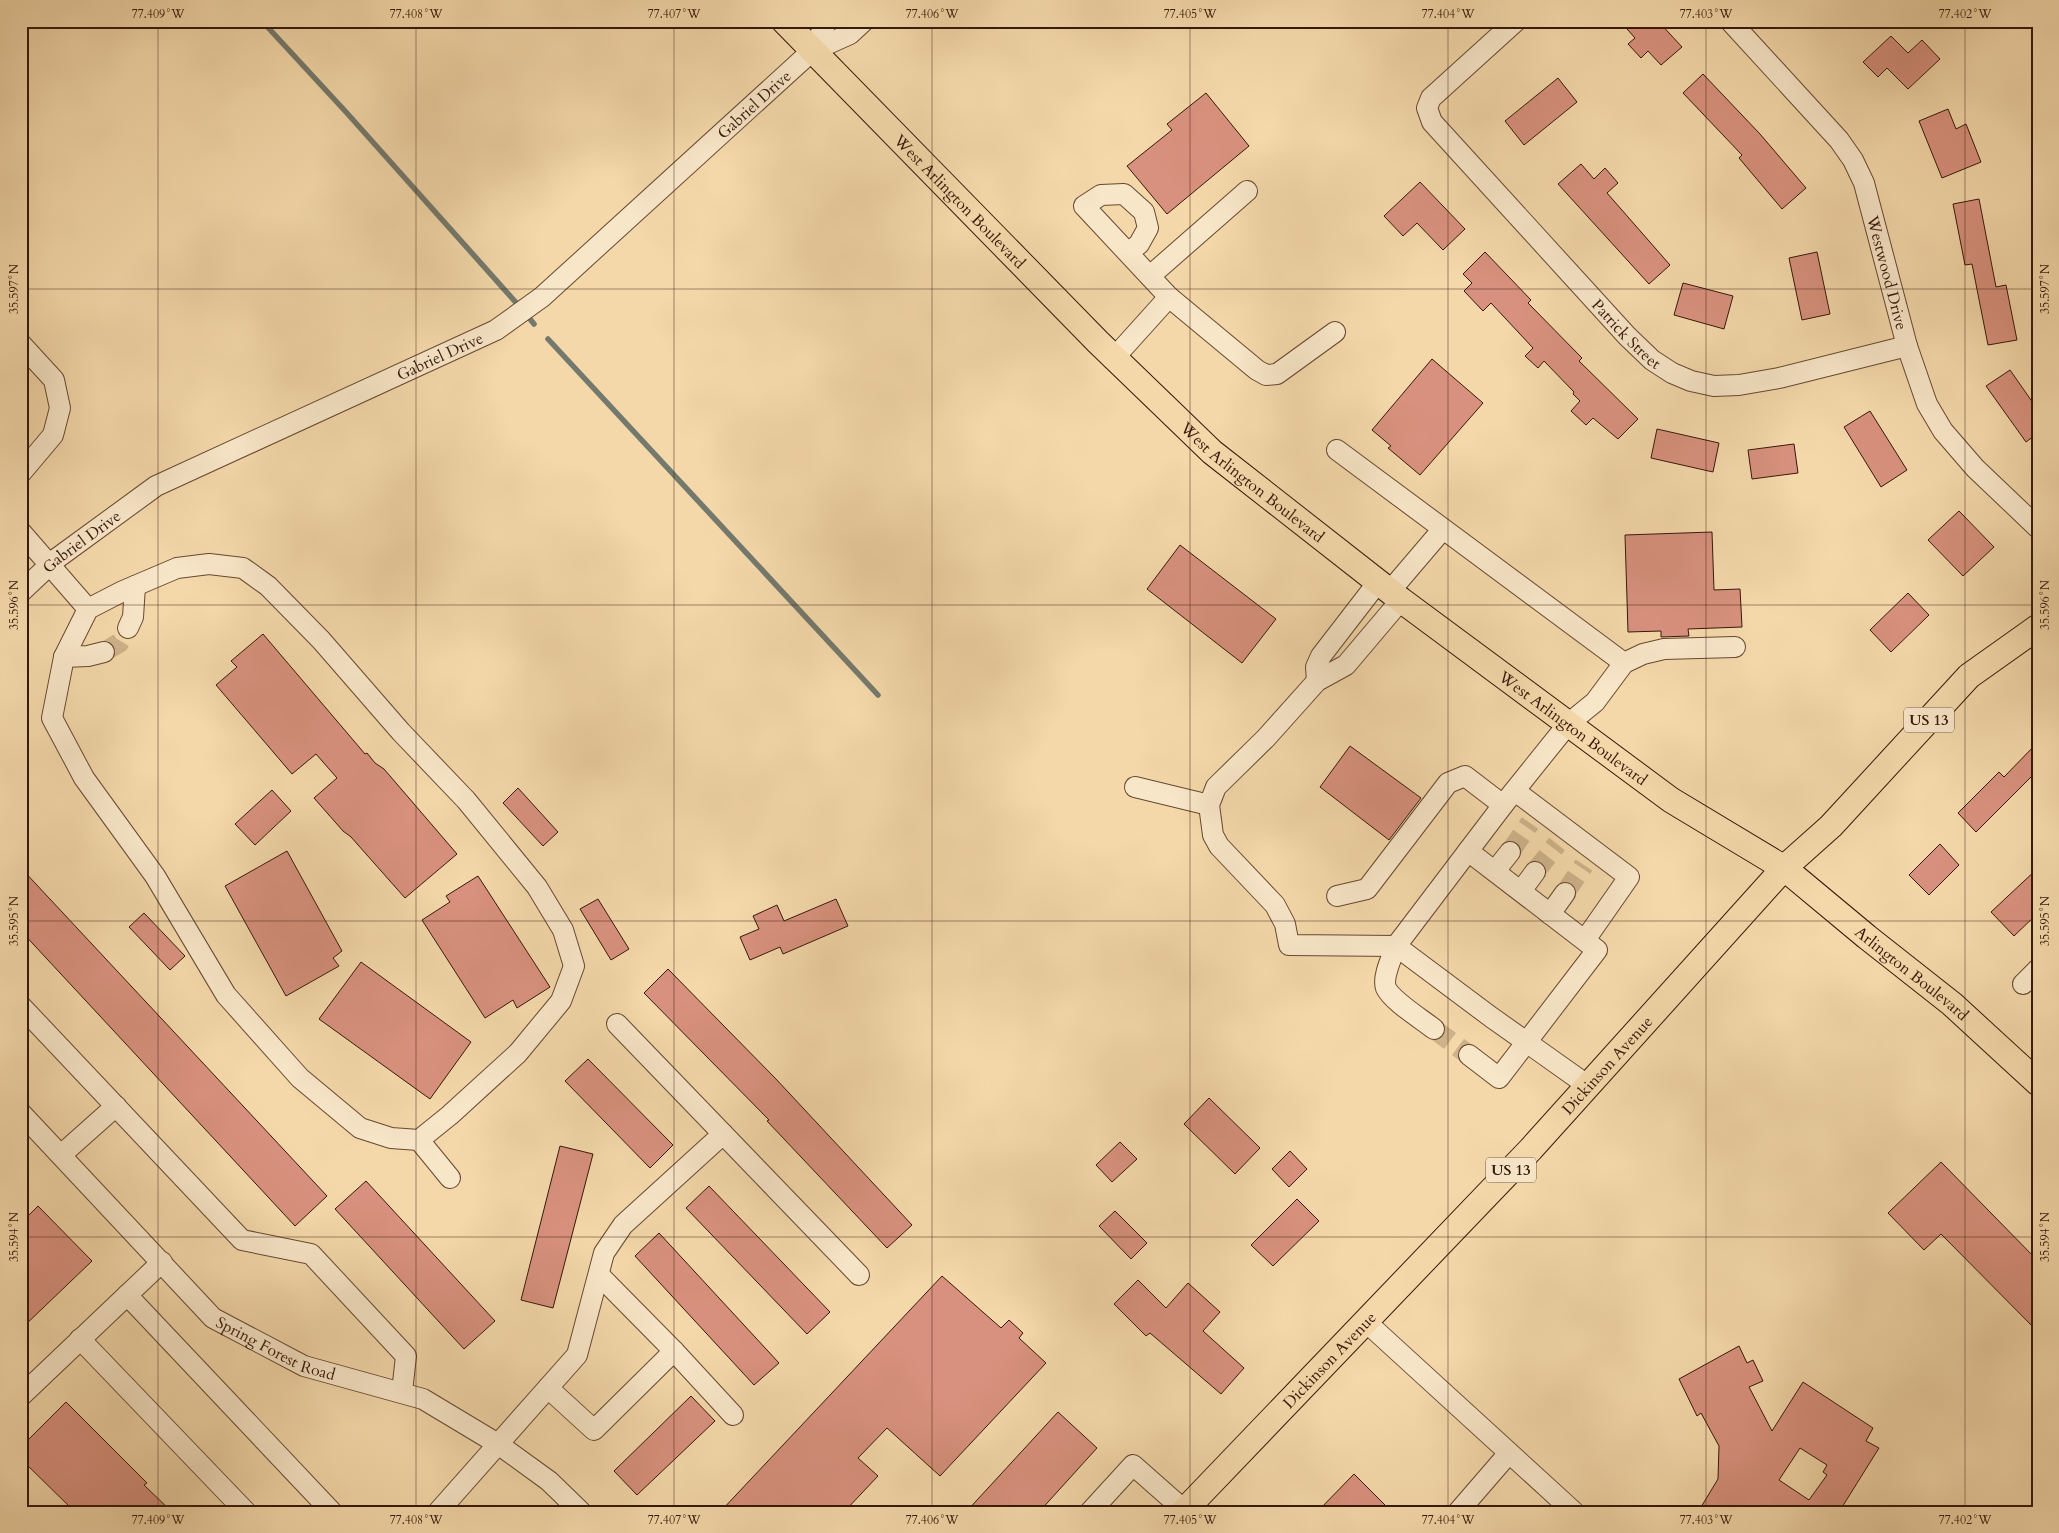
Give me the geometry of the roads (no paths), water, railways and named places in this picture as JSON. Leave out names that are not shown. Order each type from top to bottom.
[{"type":"main road","name":"West Arlington Boulevard","points":[[784,21],[1114,358],[1212,452],[1390,591],[1671,800],[1784,868]]},
{"type":"main road","name":"Dickinson Avenue","points":[[1183,1511],[1531,1149],[1784,868],[1831,826],[1970,676],[2038,627]]},
{"type":"main road","name":"Arlington Boulevard","points":[[1784,868],[1952,1004],[2038,1083]]},
{"type":"street","points":[[812,51],[827,21]]},
{"type":"street","points":[[812,51],[850,34],[864,21]]},
{"type":"street","name":"Patrick Street","points":[[1516,21],[1431,98],[1427,108],[1432,122],[1627,336],[1652,360],[1672,374],[1692,381],[1714,386],[1739,385],[1780,378],[1907,346]]},
{"type":"street","name":"Westwood Drive","points":[[1730,21],[1839,140],[1853,160],[1864,183],[1907,346],[1927,404],[1943,431],[1975,468],[2038,528]]},
{"type":"street","name":"Gabriel Drive","points":[[21,592],[49,565],[156,486],[496,330],[542,297],[812,51]]},
{"type":"street","points":[[1150,276],[1246,190]]},
{"type":"street","points":[[1128,253],[1169,297],[1257,370],[1266,375],[1277,374],[1335,332]]},
{"type":"street","points":[[1114,358],[1169,297]]},
{"type":"street","points":[[21,344],[54,380],[60,408],[53,435],[21,473]]},
{"type":"street","points":[[1337,450],[1442,530],[1624,663]]},
{"type":"street","points":[[1317,681],[1316,667],[1321,656],[1390,591],[1442,530]]},
{"type":"street","points":[[21,532],[88,609]]},
{"type":"street","points":[[209,564],[243,568],[268,586],[321,640],[401,732],[466,800],[536,887],[563,930],[574,966],[561,1001],[518,1053],[450,1115],[419,1140],[391,1138],[360,1128],[300,1078],[226,995],[154,876],[84,778],[52,718],[64,657],[88,609],[177,568],[209,564]]},
{"type":"street","points":[[128,628],[133,618],[136,586]]},
{"type":"street","points":[[1390,591],[1346,665],[1317,681],[1266,738],[1216,788],[1209,805],[1213,835],[1219,846],[1275,905],[1285,924],[1289,945],[1396,946],[1526,1043],[1587,1085]]},
{"type":"street","points":[[1434,1030],[1393,997],[1386,988],[1386,974],[1396,946],[1509,798],[1568,724],[1596,702],[1624,663],[1643,654],[1664,649],[1735,647]]},
{"type":"street","points":[[64,657],[88,656],[104,652]]},
{"type":"street","points":[[1337,896],[1367,889],[1448,783],[1465,776],[1509,798],[1589,858],[1628,876],[1585,940]]},
{"type":"street","points":[[1134,788],[1209,805]]},
{"type":"street","points":[[1468,851],[1597,950],[1500,1078],[1469,1055]]},
{"type":"street","points":[[1495,871],[1510,852]]},
{"type":"street","points":[[1521,891],[1535,872]]},
{"type":"street","points":[[1550,914],[1565,893]]},
{"type":"street","points":[[2023,984],[2038,969]]},
{"type":"street","points":[[21,1006],[242,1240],[311,1254],[406,1356],[402,1392]]},
{"type":"street","points":[[617,1024],[859,1275]]},
{"type":"street","points":[[61,1155],[116,1106]]},
{"type":"street","name":"Spring Forest Road","points":[[21,1112],[213,1318],[304,1366],[423,1399],[498,1444],[549,1481],[582,1512]]},
{"type":"street","points":[[438,1512],[577,1355],[604,1253],[623,1225],[723,1134]]},
{"type":"street","points":[[419,1140],[450,1178]]},
{"type":"street","points":[[21,1396],[162,1262]]},
{"type":"street","points":[[599,1275],[674,1351],[733,1415]]},
{"type":"street","points":[[127,1295],[332,1512]]},
{"type":"street","points":[[1365,1322],[1574,1512]]},
{"type":"street","points":[[80,1340],[246,1512]]},
{"type":"street","points":[[548,1388],[594,1430],[674,1351]]},
{"type":"street","points":[[1458,1512],[1509,1453]]},
{"type":"street","points":[[1090,1512],[1133,1465],[1183,1511]]},
{"type":"waterway","points":[[262,21],[520,307]]},
{"type":"waterway","points":[[526,314],[534,324]]},
{"type":"waterway","points":[[548,339],[878,695]]},
{"type":"tunnel","points":[[104,652],[119,643],[128,628]]},
{"type":"tunnel","points":[[1510,852],[1530,823]]},
{"type":"tunnel","points":[[1535,872],[1557,844]]},
{"type":"tunnel","points":[[1565,893],[1584,865]]},
{"type":"tunnel","points":[[1434,1029],[1469,1055]]}]
